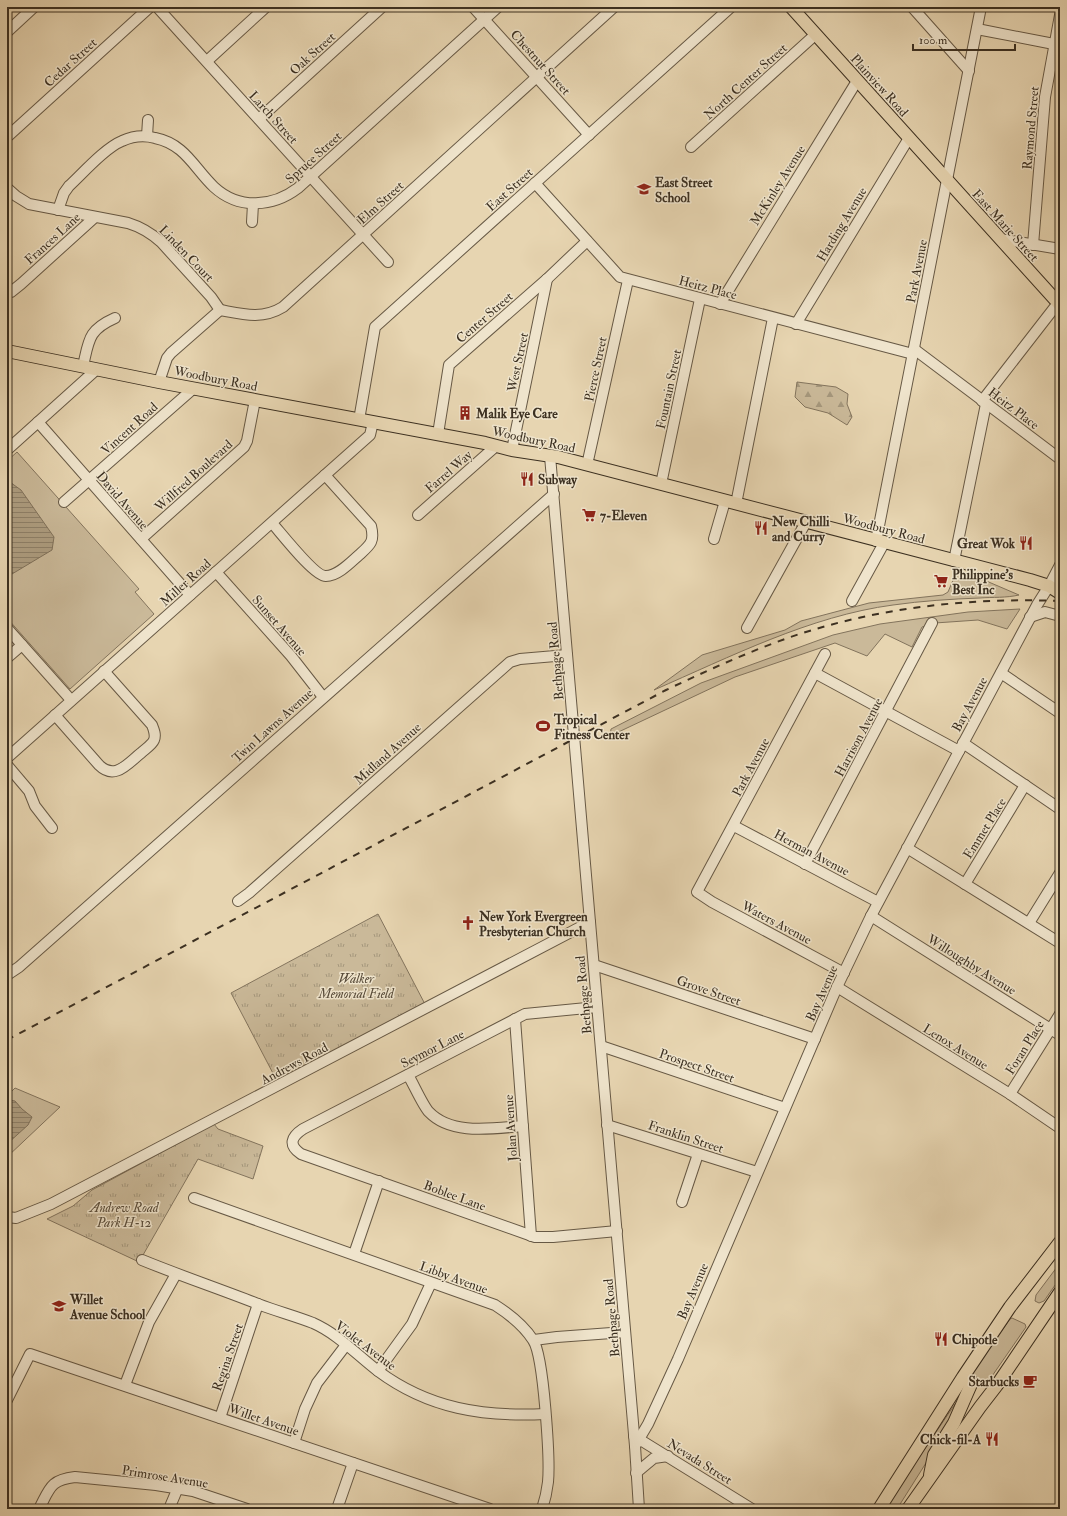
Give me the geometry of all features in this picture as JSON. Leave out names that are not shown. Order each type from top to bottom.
[{"type":"main road","name":"Plainview Road","points":[[791,7],[947,181]]},
{"type":"main road","name":"East Marie Street","points":[[947,181],[1059,304]]},
{"type":"main road","name":"Woodbury Road","points":[[7,351],[159,382],[550,456],[1030,580],[1049,586],[1060,593]]},
{"type":"main road","points":[[879,1509],[984,1345],[1010,1307],[1060,1242]]},
{"type":"main road","points":[[908,1509],[980,1407],[998,1385],[1060,1292]]},
{"type":"main road","points":[[929,1480],[934,1455],[954,1423],[972,1382]]},
{"type":"main road","points":[[884,1509],[893,1487]]},
{"type":"street","points":[[7,32],[34,7]]},
{"type":"street","name":"Cedar Street","points":[[7,137],[150,7]]},
{"type":"street","name":"Larch Street","points":[[157,7],[388,262]]},
{"type":"street","points":[[207,61],[266,7]]},
{"type":"street","name":"Oak Street","points":[[259,119],[382,7]]},
{"type":"street","name":"Chestnut Street","points":[[473,7],[589,135]]},
{"type":"street","name":"Spruce Street","points":[[58,210],[64,193],[69,186],[107,151],[121,141],[134,136],[147,136],[163,139],[178,147],[214,187],[235,201],[253,204],[270,202],[282,198],[298,188],[498,7]]},
{"type":"street","name":"Elm Street","points":[[220,310],[255,316],[267,315],[282,308],[614,7]]},
{"type":"street","name":"East Street","points":[[359,420],[375,327],[731,7]]},
{"type":"street","points":[[912,7],[969,71]]},
{"type":"street","name":"Park Avenue","points":[[852,601],[880,542],[913,352],[981,7]]},
{"type":"street","name":"Raymond Street","points":[[1033,245],[1045,97],[1057,45],[1060,15]]},
{"type":"street","points":[[977,29],[1057,45]]},
{"type":"street","name":"North Center Street","points":[[691,147],[816,34]]},
{"type":"street","name":"McKinley Avenue","points":[[720,304],[857,81]]},
{"type":"street","points":[[147,136],[148,120]]},
{"type":"street","name":"Harding Avenue","points":[[796,324],[909,138]]},
{"type":"street","name":"Heitz Place","points":[[535,183],[620,277],[796,324],[913,352],[984,402],[1060,459]]},
{"type":"street","name":"Linden Court","points":[[7,188],[29,204],[128,222],[140,227],[153,235],[211,297],[220,310]]},
{"type":"street","points":[[252,222],[253,204]]},
{"type":"street","name":"Frances Lane","points":[[7,293],[21,284],[95,216]]},
{"type":"street","points":[[1000,239],[1060,249]]},
{"type":"street","name":"Center Street","points":[[438,434],[449,365],[587,242]]},
{"type":"street","name":"West Street","points":[[512,450],[547,279]]},
{"type":"street","name":"Pierce Street","points":[[587,465],[628,280]]},
{"type":"street","name":"Fountain Street","points":[[660,484],[700,299]]},
{"type":"street","points":[[954,561],[984,402],[1059,304]]},
{"type":"street","points":[[159,382],[167,358],[171,353],[220,310]]},
{"type":"street","points":[[83,366],[88,344],[93,332],[105,322],[115,318]]},
{"type":"street","points":[[714,539],[730,502],[773,318]]},
{"type":"street","points":[[7,450],[97,369]]},
{"type":"street","name":"Vincent Road","points":[[64,502],[194,388]]},
{"type":"street","name":"Willfred Boulevard","points":[[141,539],[244,447],[247,442],[255,400]]},
{"type":"street","name":"David Avenue","points":[[38,422],[190,595]]},
{"type":"street","name":"Miller Road","points":[[7,758],[370,435],[373,422]]},
{"type":"street","name":"Farrel Way","points":[[418,515],[496,446]]},
{"type":"street","name":"Bethpage Road","points":[[550,456],[625,1332],[636,1440],[636,1473],[639,1509]]},
{"type":"street","points":[[272,522],[307,563],[320,575],[326,576],[337,574],[359,555],[372,542],[373,535],[370,526],[325,475]]},
{"type":"street","name":"Twin Lawns Avenue","points":[[7,975],[16,970],[554,494]]},
{"type":"street","points":[[747,628],[806,522]]},
{"type":"street","name":"Bay Avenue","points":[[636,1440],[648,1424],[676,1364],[837,987],[871,916],[1030,617],[1060,565]]},
{"type":"street","name":"Sunset Avenue","points":[[216,572],[292,656],[323,697]]},
{"type":"street","points":[[1030,617],[1045,612],[1054,613],[1060,616]]},
{"type":"street","name":"Harrison Avenue","points":[[805,864],[932,623]]},
{"type":"street","points":[[7,628],[71,700]]},
{"type":"street","points":[[7,658],[22,645]]},
{"type":"street","name":"Park Avenue","points":[[697,892],[734,826],[825,654]]},
{"type":"street","name":"Midland Avenue","points":[[238,901],[249,893],[510,662],[520,659],[568,656]]},
{"type":"street","points":[[55,715],[99,766],[106,771],[114,772],[122,769],[154,741],[155,733],[152,725],[104,671]]},
{"type":"street","points":[[815,673],[886,712],[961,747],[1025,786],[1060,810]]},
{"type":"street","points":[[1001,673],[1060,713]]},
{"type":"street","points":[[7,765],[29,791],[35,806],[52,828]]},
{"type":"street","name":"Emmet Place","points":[[965,884],[1025,786]]},
{"type":"street","name":"Herman Avenue","points":[[734,826],[878,902]]},
{"type":"street","points":[[907,848],[1060,943]]},
{"type":"street","points":[[1029,923],[1060,873]]},
{"type":"street","name":"Waters Avenue","points":[[697,892],[712,902],[844,973]]},
{"type":"street","name":"Willoughby Avenue","points":[[871,916],[1060,1035]]},
{"type":"street","name":"Andrews Road","points":[[7,1217],[16,1218],[51,1204],[590,922]]},
{"type":"street","name":"Grove Street","points":[[594,965],[815,1039]]},
{"type":"street","name":"Lenox Avenue","points":[[837,987],[1010,1094],[1060,1128]]},
{"type":"street","name":"Seymor Lane","points":[[292,1144],[294,1137],[303,1129],[525,1014],[598,1007]]},
{"type":"street","name":"Foran Place","points":[[1010,1094],[1060,1014]]},
{"type":"street","name":"Jolan Avenue","points":[[515,1019],[532,1236]]},
{"type":"street","name":"Prospect Street","points":[[601,1046],[785,1108]]},
{"type":"street","points":[[408,1075],[428,1112],[441,1121],[470,1130],[523,1126]]},
{"type":"street","name":"Franklin Street","points":[[608,1125],[757,1172]]},
{"type":"street","name":"Boblee Lane","points":[[292,1144],[295,1150],[301,1154],[532,1236],[553,1237],[617,1231]]},
{"type":"street","points":[[682,1202],[698,1154]]},
{"type":"street","points":[[354,1254],[379,1182]]},
{"type":"street","name":"Libby Avenue","points":[[194,1198],[495,1305],[517,1322],[534,1340],[540,1363],[549,1463],[548,1482],[542,1509]]},
{"type":"street","name":"Violet Avenue","points":[[142,1260],[176,1274],[314,1324],[335,1336],[378,1372],[416,1394],[469,1411],[516,1415],[545,1414]]},
{"type":"street","points":[[126,1385],[149,1322],[176,1274]]},
{"type":"street","points":[[378,1372],[412,1324],[431,1282]]},
{"type":"street","name":"Regina Street","points":[[220,1418],[258,1304]]},
{"type":"street","points":[[534,1340],[557,1336],[625,1332]]},
{"type":"street","points":[[294,1443],[305,1408],[317,1383],[346,1345]]},
{"type":"street","name":"Willet Avenue","points":[[7,1400],[30,1354],[126,1385],[490,1509]]},
{"type":"street","name":"Nevada Street","points":[[636,1440],[668,1456],[752,1509]]},
{"type":"street","points":[[636,1473],[654,1458],[668,1456]]},
{"type":"street","points":[[337,1509],[353,1463]]},
{"type":"street","name":"Primrose Avenue","points":[[39,1509],[55,1483],[62,1479],[78,1478],[193,1491],[247,1509]]},
{"type":"street","points":[[169,1509],[177,1490]]},
{"type":"green space","points":[[797,382],[836,387],[848,394],[847,404],[852,417],[847,425],[828,413],[805,407],[795,397]]},
{"type":"green space","points":[[17,452],[139,589],[135,592],[154,614],[70,689],[7,618],[7,461]]},
{"type":"green space","points":[[956,573],[984,580],[1019,595],[925,601],[862,610],[831,618],[771,639],[654,690],[702,655],[785,630],[801,621],[869,603],[943,595],[948,592]]},
{"type":"green space","points":[[1020,609],[1007,629],[978,620],[935,623],[922,627],[912,647],[885,634],[867,656],[835,643],[735,677],[610,736],[611,729],[701,683],[833,635],[880,624],[968,612]]},
{"type":"green space","name":"Walker Memorial Field","points":[[378,914],[427,1008],[277,1081],[231,993]]},
{"type":"green space","points":[[15,1088],[60,1107],[7,1157],[7,1096]]},
{"type":"green space","name":"Andrew Road Park H-12","points":[[214,1124],[218,1129],[263,1146],[253,1179],[198,1159],[139,1262],[47,1219],[73,1206],[92,1190]]},
{"type":"green space","points":[[1060,1263],[1060,1278],[1044,1301],[1039,1303],[1035,1301],[1036,1295]]},
{"type":"green space","points":[[1012,1318],[1025,1324],[1026,1327],[990,1379],[985,1383],[971,1374]]},
{"type":"green space","points":[[958,1402],[948,1428],[897,1509],[887,1509],[896,1491],[955,1404]]},
{"type":"shaded area","points":[[7,480],[21,490],[54,537],[52,550],[7,577]]},
{"type":"shaded area","points":[[7,1101],[15,1101],[32,1117],[28,1125],[7,1144]]},
{"type":"railway","points":[[7,1040],[666,690],[706,671],[774,643],[808,631],[879,614],[915,608],[988,601],[1060,601]]},
{"type":"place","name":"East Street School","points":[[644,189]]},
{"type":"place","name":"Malik Eye Care","points":[[465,413]]},
{"type":"place","name":"Subway","points":[[527,479]]},
{"type":"place","name":"7-Eleven","points":[[589,515]]},
{"type":"place","name":"New Chilli and Curry","points":[[761,528]]},
{"type":"place","name":"Great Wok","points":[[1026,543]]},
{"type":"place","name":"Philippine's Best Inc","points":[[941,581]]},
{"type":"place","name":"Tropical Fitness Center","points":[[543,726]]},
{"type":"place","name":"New York Evergreen Presbyterian Church","points":[[468,923]]},
{"type":"place","name":"Willet Avenue School","points":[[59,1306]]},
{"type":"place","name":"Chipotle","points":[[941,1339]]},
{"type":"place","name":"Starbucks","points":[[1030,1381]]},
{"type":"place","name":"Chick-fil-A","points":[[992,1439]]}]
